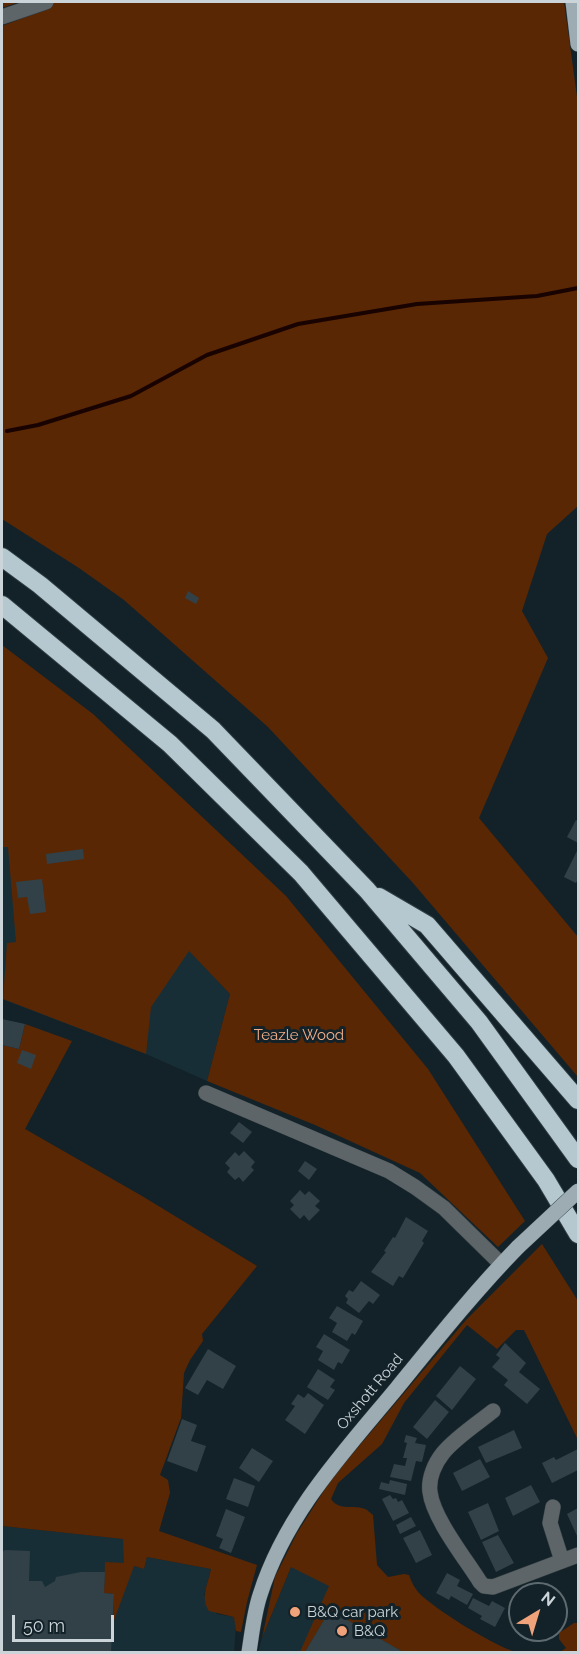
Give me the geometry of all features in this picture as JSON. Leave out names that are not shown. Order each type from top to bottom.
[{"type":"highway","points":[[2,557],[40,585],[213,730],[367,890],[479,1022],[579,1158]]},
{"type":"highway","points":[[2,605],[170,744],[301,873],[456,1056],[546,1180],[579,1234]]},
{"type":"highway","points":[[367,890],[427,925],[579,1100]]},
{"type":"main road","points":[[573,2],[579,44]]},
{"type":"main road","name":"Oxshott Road","points":[[249,1653],[254,1615],[268,1570],[302,1506],[330,1467],[501,1264],[579,1191]]},
{"type":"street","points":[[2,17],[46,2]]},
{"type":"street","points":[[206,1093],[398,1176],[444,1208],[501,1264]]},
{"type":"street","points":[[494,1411],[444,1451],[431,1477],[430,1491],[434,1506],[484,1586],[493,1587],[579,1555]]},
{"type":"street","points":[[553,1507],[550,1523],[562,1561]]},
{"type":"shaded area","points":[[8,846],[149,908],[230,994],[207,1081],[146,1054],[2,999],[2,847]]},
{"type":"shaded area","points":[[2,1526],[124,1539],[124,1563],[144,1569],[147,1557],[211,1569],[204,1595],[217,1614],[234,1617],[236,1625],[234,1652],[2,1652]]},
{"type":"shaded area","points":[[294,1560],[459,1652],[258,1652]]},
{"type":"green space","points":[[2,2],[19,2],[2,8]]},
{"type":"green space","points":[[19,2],[564,2],[578,104],[578,506],[547,534],[522,611],[548,658],[479,818],[578,937],[578,1077],[413,883],[268,727],[124,600],[2,519],[2,26],[23,18]]},
{"type":"green space","name":"Teazle Wood","points":[[2,645],[93,714],[286,896],[428,1069],[525,1221],[498,1247],[420,1173],[315,1125],[207,1081],[230,994],[189,951],[151,1007],[146,1054],[3,999],[7,943],[16,942],[8,847],[2,847]]},
{"type":"green space","points":[[25,1024],[72,1041],[25,1129],[142,1196],[257,1266],[202,1334],[203,1341],[184,1373],[181,1418],[160,1475],[168,1480],[170,1493],[159,1531],[257,1565],[241,1632],[236,1631],[234,1617],[209,1611],[206,1606],[206,1590],[211,1569],[147,1557],[144,1569],[134,1566],[113,1623],[114,1594],[104,1593],[105,1562],[124,1563],[123,1539],[2,1526],[2,1045],[19,1049]]},
{"type":"green space","points":[[542,1244],[578,1301],[578,1440],[524,1330],[516,1330],[497,1349],[467,1325],[404,1403],[382,1444],[338,1483],[331,1499],[343,1507],[366,1509],[373,1515],[377,1565],[388,1577],[409,1575],[418,1592],[437,1608],[480,1635],[516,1652],[403,1652],[330,1610],[305,1652],[300,1652],[329,1586],[291,1567],[262,1638],[275,1577],[297,1533],[332,1478],[466,1320]]},
{"type":"green space","points":[[578,1623],[578,1652],[560,1652],[566,1648],[561,1642],[568,1642],[568,1627]]},
{"type":"building","points":[[188,591],[199,598],[196,604],[185,598]]},
{"type":"building","points":[[576,820],[578,821],[578,843],[567,837]]},
{"type":"building","points":[[83,849],[84,859],[47,864],[46,854]]},
{"type":"building","points":[[578,849],[578,879],[576,883],[564,877]]},
{"type":"building","points":[[42,879],[46,912],[30,914],[27,897],[18,898],[16,882]]},
{"type":"building","points":[[2,1019],[25,1024],[19,1049],[2,1045]]},
{"type":"building","points":[[22,1050],[36,1055],[31,1069],[17,1063]]},
{"type":"building","points":[[239,1122],[252,1132],[243,1143],[230,1133]]},
{"type":"building","points":[[244,1151],[255,1162],[251,1167],[254,1170],[243,1182],[239,1177],[235,1180],[227,1172],[230,1168],[225,1163],[235,1152],[239,1156]]},
{"type":"building","points":[[305,1161],[317,1169],[309,1180],[298,1171]]},
{"type":"building","points":[[300,1190],[305,1195],[309,1191],[320,1201],[315,1206],[320,1210],[309,1221],[304,1215],[300,1219],[290,1209],[294,1205],[290,1201]]},
{"type":"building","points":[[406,1217],[428,1231],[422,1241],[424,1243],[403,1278],[399,1276],[393,1286],[371,1272],[386,1252],[384,1251],[393,1237],[395,1238]]},
{"type":"building","points":[[361,1281],[380,1295],[373,1304],[369,1301],[359,1313],[346,1303],[348,1299],[345,1296],[349,1290],[353,1292]]},
{"type":"building","points":[[337,1306],[363,1321],[355,1335],[352,1333],[347,1341],[332,1332],[337,1323],[329,1318]]},
{"type":"building","points":[[324,1334],[350,1350],[342,1364],[338,1362],[334,1370],[318,1360],[323,1351],[316,1347]]},
{"type":"building","points":[[505,1343],[526,1363],[519,1372],[540,1389],[527,1404],[504,1385],[508,1380],[492,1367],[500,1358],[496,1355]]},
{"type":"building","points":[[208,1349],[236,1366],[223,1389],[207,1380],[198,1395],[185,1388]]},
{"type":"building","points":[[460,1366],[476,1379],[452,1410],[436,1396]]},
{"type":"building","points":[[318,1369],[335,1380],[330,1387],[335,1390],[328,1400],[307,1387]]},
{"type":"building","points":[[308,1393],[324,1405],[305,1434],[285,1420],[295,1406],[291,1404],[298,1394],[304,1398]]},
{"type":"building","points":[[435,1400],[449,1412],[427,1439],[413,1427]]},
{"type":"building","points":[[182,1419],[197,1425],[191,1441],[206,1446],[197,1472],[167,1461]]},
{"type":"building","points":[[514,1430],[522,1448],[486,1463],[478,1447]]},
{"type":"building","points":[[406,1435],[417,1438],[415,1443],[426,1445],[422,1462],[416,1461],[411,1481],[390,1477],[394,1464],[405,1466],[407,1458],[403,1458],[407,1443],[404,1442]]},
{"type":"building","points":[[252,1448],[273,1461],[259,1482],[239,1468]]},
{"type":"building","points":[[578,1449],[578,1470],[552,1483],[542,1463],[554,1457],[556,1460]]},
{"type":"building","points":[[480,1459],[490,1477],[462,1491],[453,1473]]},
{"type":"building","points":[[234,1478],[255,1486],[248,1507],[226,1499]]},
{"type":"building","points":[[390,1480],[407,1484],[405,1495],[379,1489],[381,1482],[389,1484]]},
{"type":"building","points":[[531,1485],[540,1502],[513,1516],[505,1498]]},
{"type":"building","points":[[390,1495],[398,1502],[402,1500],[409,1513],[393,1521],[382,1499]]},
{"type":"building","points":[[488,1503],[499,1531],[481,1540],[468,1512]]},
{"type":"building","points":[[578,1508],[578,1538],[567,1514]]},
{"type":"building","points":[[226,1509],[245,1517],[231,1553],[219,1548],[223,1539],[216,1536]]},
{"type":"building","points":[[411,1517],[416,1526],[400,1534],[396,1525]]},
{"type":"building","points":[[420,1530],[432,1555],[416,1563],[403,1538]]},
{"type":"building","points":[[498,1535],[514,1563],[496,1572],[482,1542]]},
{"type":"building","points":[[5,1550],[30,1551],[29,1581],[42,1581],[45,1587],[55,1581],[56,1577],[81,1572],[105,1572],[104,1593],[114,1594],[111,1652],[2,1652],[2,1552]]},
{"type":"building","points":[[447,1573],[460,1580],[457,1586],[473,1594],[467,1605],[451,1596],[449,1600],[436,1593]]},
{"type":"building","points":[[473,1598],[489,1606],[492,1601],[505,1608],[495,1627],[480,1619],[482,1616],[468,1608]]},
{"type":"building","name":"B&Q","points":[[330,1610],[403,1652],[305,1652]]},
{"type":"waterway","points":[[7,431],[38,425],[131,396],[207,355],[298,324],[417,304],[537,296],[578,288]]},
{"type":"place","name":"B&Q car park","points":[[295,1612]]},
{"type":"place","name":"B&Q","points":[[342,1631]]}]
